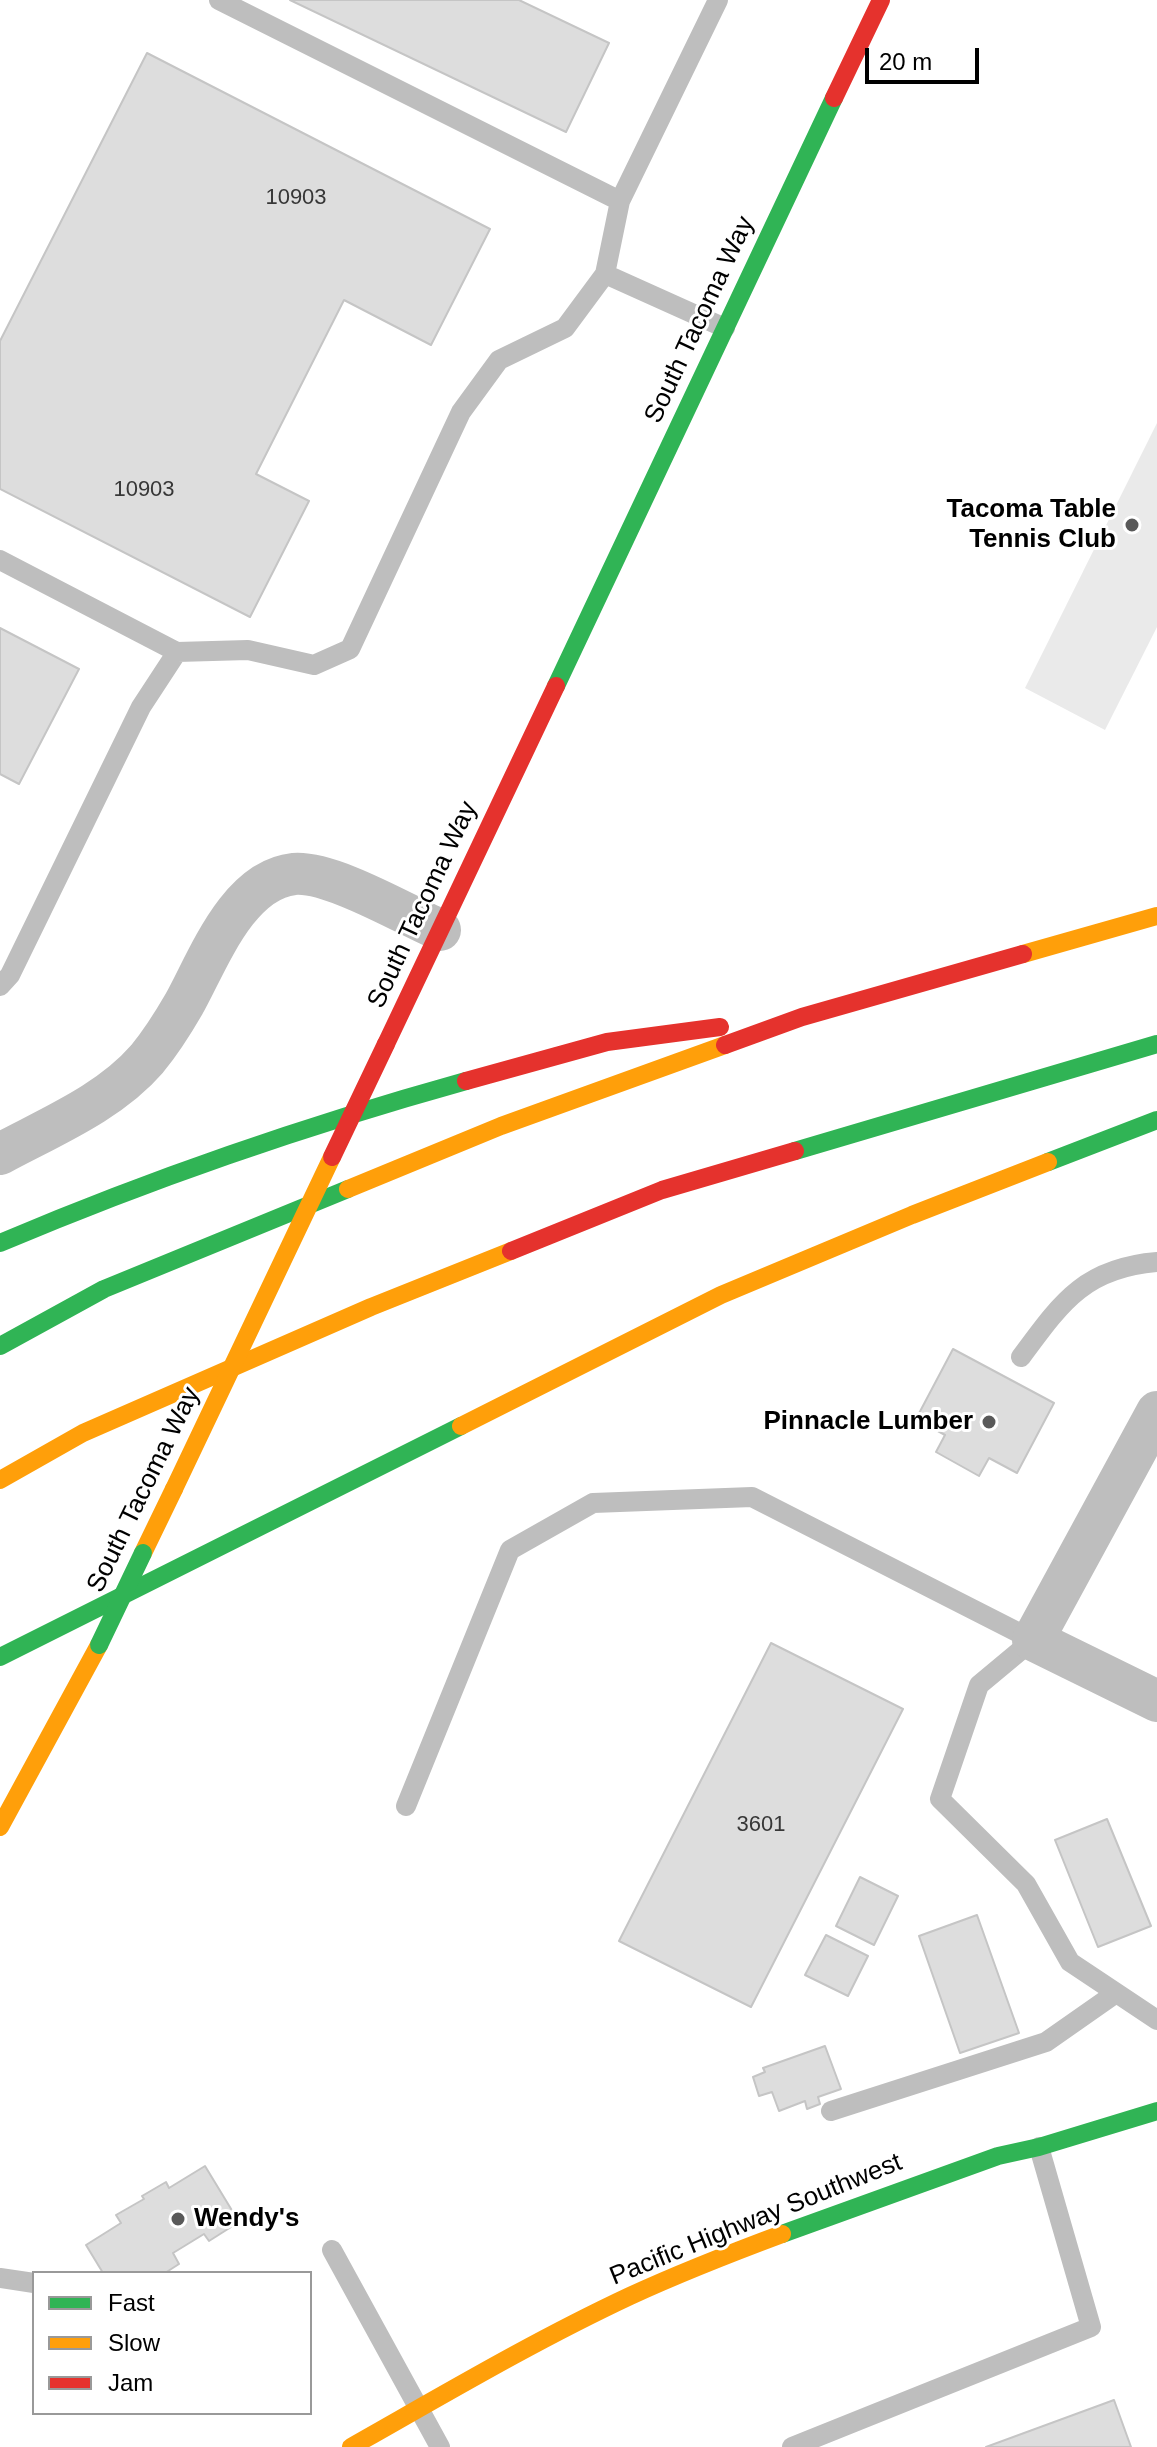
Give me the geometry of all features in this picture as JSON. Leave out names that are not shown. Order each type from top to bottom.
[{"type":"main road","name":"South Tacoma Way","points":[[0,1827],[99,1645],[881,0]]},
{"type":"main road","points":[[0,1346],[104,1289],[501,1126],[802,1017],[1157,916]]},
{"type":"main road","points":[[0,1243],[88,1206],[182,1172],[419,1094],[607,1042],[802,1017]]},
{"type":"main road","points":[[0,1480],[97,1427],[371,1307],[662,1190],[1157,1044]]},
{"type":"main road","points":[[0,1657],[721,1295],[912,1215],[1157,1120]]},
{"type":"main road","name":"Pacific Highway Southwest","points":[[351,2447],[486,2370],[629,2297],[706,2263],[998,2156],[1039,2147],[1157,2111]]},
{"type":"street","points":[[0,1154],[92,1103],[132,1075],[162,1039],[229,923],[243,904],[272,881],[297,874],[315,876],[345,886],[440,930]]},
{"type":"street","points":[[1157,1412],[1033,1640],[1157,1701]]},
{"type":"lane","points":[[219,0],[620,201]]},
{"type":"lane","points":[[0,560],[177,652],[248,650],[314,665],[350,649],[461,412],[499,360],[565,328],[605,274],[620,201],[718,0]]},
{"type":"lane","points":[[605,274],[725,328]]},
{"type":"lane","points":[[0,986],[10,975],[141,707],[177,652]]},
{"type":"lane","points":[[1021,1357],[1058,1307],[1090,1280],[1131,1264],[1157,1262]]},
{"type":"lane","points":[[406,1806],[510,1550],[593,1503],[752,1497],[1033,1640],[979,1685],[940,1799],[1026,1884],[1070,1962],[1157,2020]]},
{"type":"lane","points":[[831,2111],[1046,2042],[1116,1993]]},
{"type":"lane","points":[[792,2447],[1091,2327],[1039,2147]]},
{"type":"lane","points":[[332,2250],[440,2447]]},
{"type":"lane","points":[[0,2278],[32,2283]]},
{"type":"shaded area","name":"Tacoma Table Tennis Club","points":[[1157,423],[1157,627],[1105,730],[1025,688]]},
{"type":"building","points":[[290,0],[519,0],[609,43],[566,132]]},
{"type":"building","points":[[147,53],[490,229],[431,345],[344,300],[256,474],[309,501],[250,617],[0,489],[0,341]]},
{"type":"building","points":[[0,628],[79,669],[19,784],[0,774]]},
{"type":"building","points":[[953,1349],[1054,1403],[1017,1473],[989,1458],[979,1476],[936,1452],[945,1435],[916,1419]]},
{"type":"building","points":[[771,1643],[903,1709],[751,2007],[619,1941]]},
{"type":"building","points":[[1107,1819],[1151,1926],[1098,1947],[1055,1840]]},
{"type":"building","points":[[860,1877],[898,1896],[874,1945],[836,1926]]},
{"type":"building","points":[[977,1915],[1019,2033],[960,2053],[919,1936]]},
{"type":"building","points":[[826,1935],[868,1956],[848,1996],[805,1975]]},
{"type":"building","points":[[825,2046],[841,2089],[818,2097],[820,2104],[807,2109],[805,2101],[779,2111],[772,2092],[759,2096],[753,2077],[765,2072],[763,2068]]},
{"type":"building","name":"Wendy's","points":[[205,2166],[239,2222],[209,2241],[204,2234],[173,2253],[179,2264],[168,2271],[102,2271],[86,2245],[121,2223],[116,2215],[144,2199],[142,2196],[166,2182],[169,2188]]},
{"type":"building","points":[[1114,2400],[1131,2447],[986,2447]]},
{"type":"traffic: fast","points":[[556,686],[834,98]]},
{"type":"traffic: fast","points":[[795,1151],[1157,1044]]},
{"type":"traffic: fast","points":[[0,1243],[230,1154],[466,1081]]},
{"type":"traffic: fast","points":[[1048,1162],[1157,1120]]},
{"type":"traffic: fast","points":[[0,1346],[104,1289],[348,1189]]},
{"type":"traffic: fast","points":[[0,1657],[461,1426]]},
{"type":"traffic: fast","points":[[99,1645],[143,1553]]},
{"type":"traffic: fast","points":[[782,2234],[998,2156],[1039,2147],[1157,2111]]},
{"type":"traffic: slow","points":[[1023,954],[1157,916]]},
{"type":"traffic: slow","points":[[348,1189],[501,1126],[725,1045]]},
{"type":"traffic: slow","points":[[174,1489],[332,1157]]},
{"type":"traffic: slow","points":[[461,1426],[721,1295],[1048,1162]]},
{"type":"traffic: slow","points":[[0,1480],[83,1433],[371,1307],[511,1251]]},
{"type":"traffic: slow","points":[[143,1553],[174,1489]]},
{"type":"traffic: slow","points":[[0,1827],[99,1645]]},
{"type":"traffic: slow","points":[[351,2447],[594,2313],[668,2279],[782,2234]]},
{"type":"traffic: jam","points":[[834,98],[881,0]]},
{"type":"traffic: jam","points":[[386,1044],[556,686]]},
{"type":"traffic: jam","points":[[725,1045],[802,1017],[1023,954]]},
{"type":"traffic: jam","points":[[466,1081],[607,1042],[720,1027]]},
{"type":"traffic: jam","points":[[332,1157],[386,1044]]},
{"type":"traffic: jam","points":[[511,1251],[662,1190],[795,1151]]},
{"type":"place","name":"Tacoma Table Tennis Club","points":[[1132,525]]},
{"type":"place","name":"Pinnacle Lumber","points":[[989,1422]]},
{"type":"place","name":"Wendy's","points":[[178,2219]]}]
